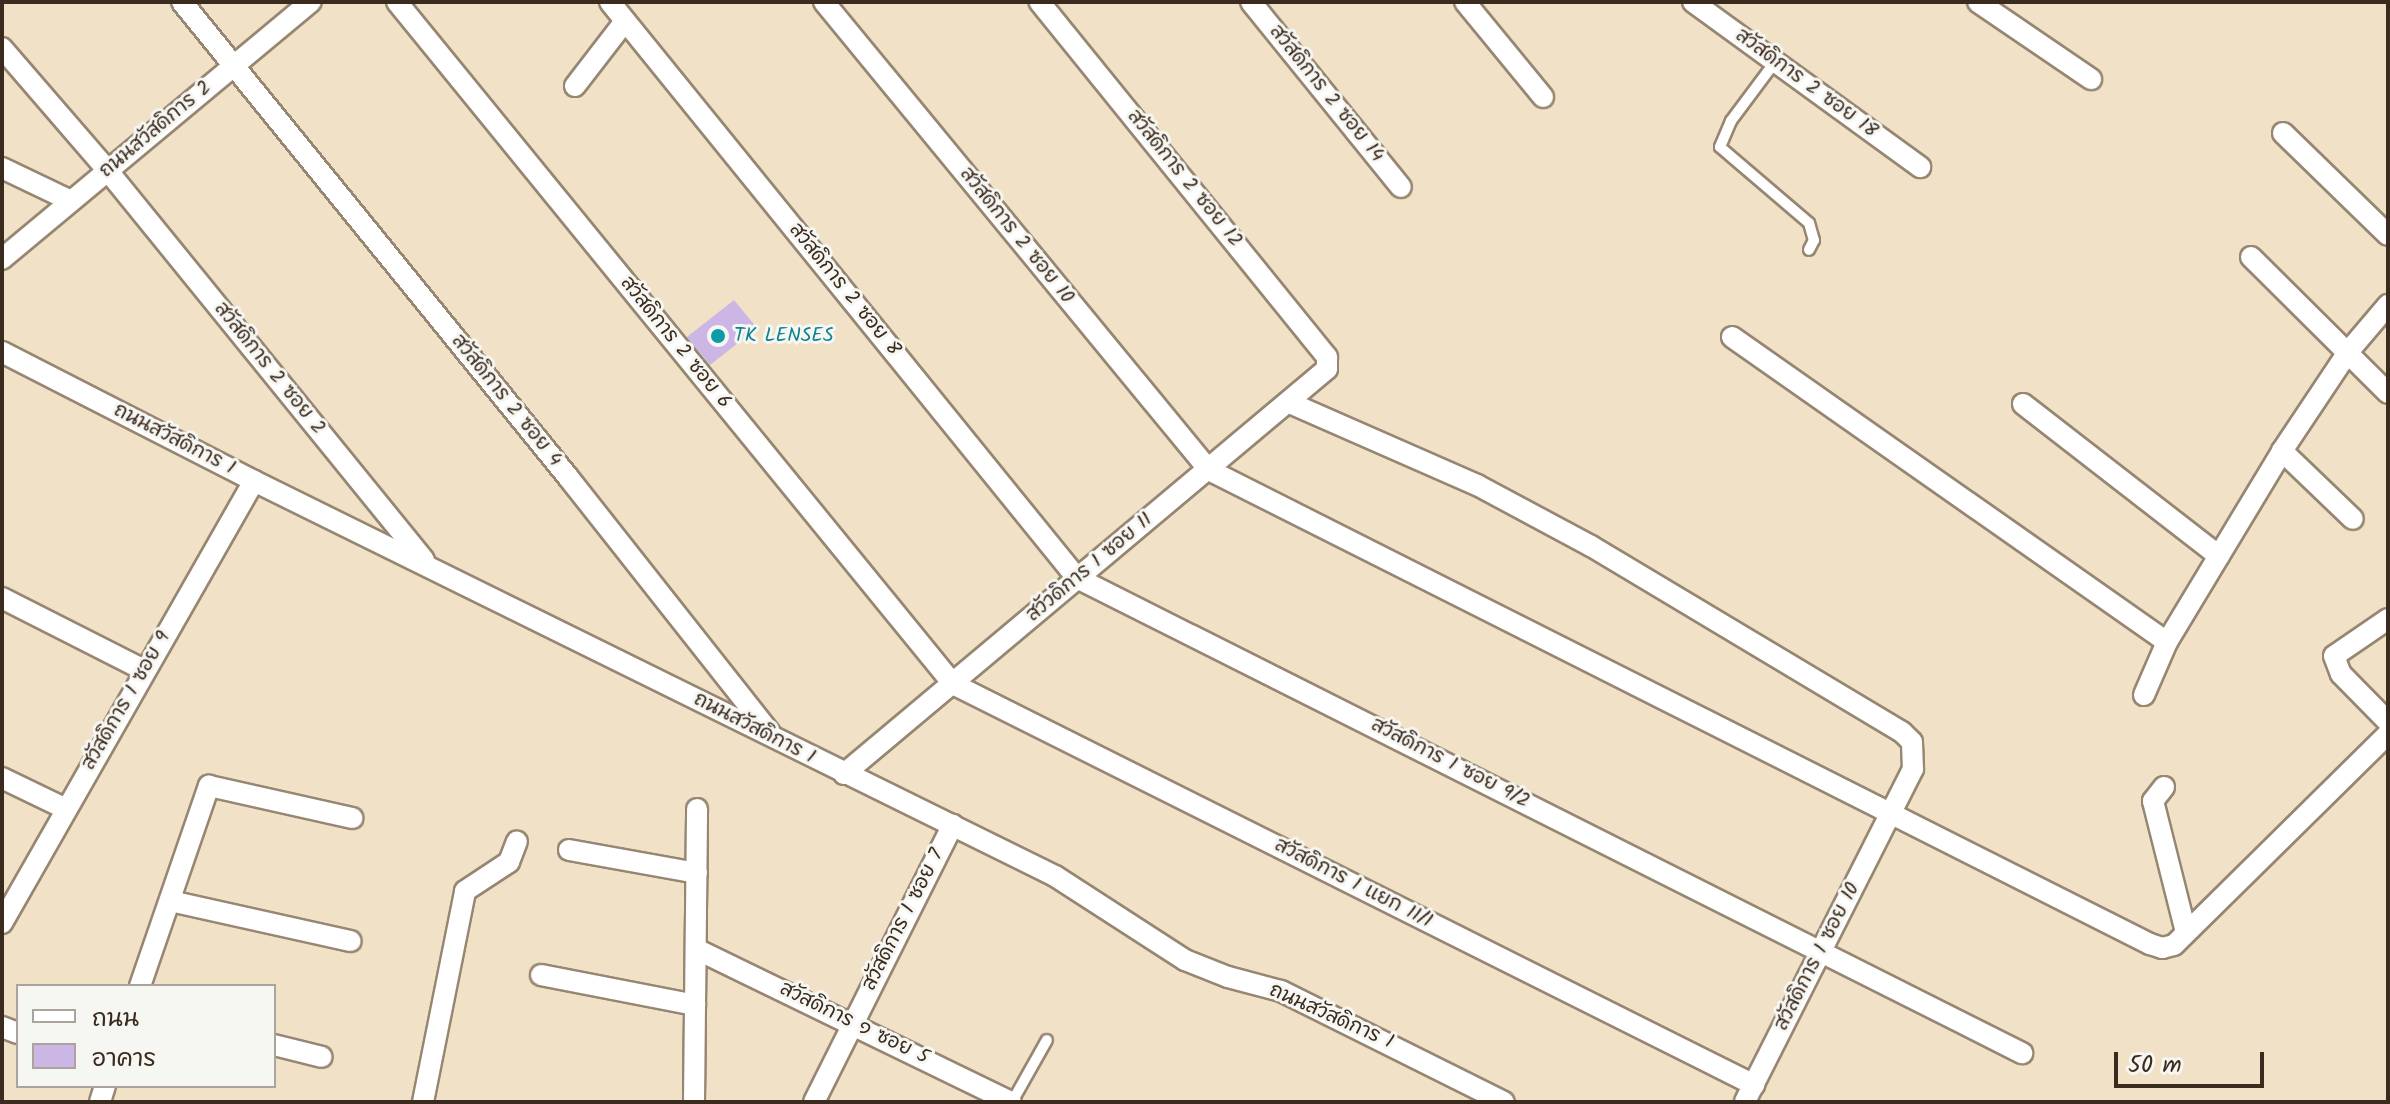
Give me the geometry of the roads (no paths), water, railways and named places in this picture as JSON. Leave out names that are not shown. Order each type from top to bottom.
[{"type":"street","name":"สวัสดิการ 2 ซอย 4","points":[[182,2],[568,477],[775,740]]},
{"type":"street","name":"ถนนสวัสดิการ 2","points":[[2,259],[311,2]]},
{"type":"street","name":"สวัสดิการ 2 ซอย 6","points":[[397,2],[953,684]]},
{"type":"street","name":"สวัสดิการ 2 ซอย 8","points":[[610,2],[1077,578]]},
{"type":"street","name":"สวัสดิการ 2 ซอย 10","points":[[824,2],[1209,470]]},
{"type":"street","name":"สวัสดิการ 2 ซอย 12","points":[[1040,2],[1327,357]]},
{"type":"street","name":"สวัสดิการ 2 ซอย 14","points":[[1251,2],[1401,187]]},
{"type":"street","points":[[1465,2],[1543,97]]},
{"type":"street","name":"สวัสดิการ 2 ซอย 18","points":[[1693,2],[1920,167]]},
{"type":"street","points":[[1978,2],[2091,79]]},
{"type":"street","points":[[575,86],[625,21]]},
{"type":"street","name":"สวัสดิการ 2 ซอย 2","points":[[2,48],[108,171],[430,567]]},
{"type":"street","points":[[2283,133],[2388,235]]},
{"type":"street","points":[[2,168],[71,201]]},
{"type":"street","points":[[2251,257],[2388,393]]},
{"type":"street","points":[[2144,695],[2167,642],[2282,451],[2348,352],[2388,305]]},
{"type":"street","points":[[1732,337],[2167,642]]},
{"type":"street","name":"ถนนสวัสดิการ 1","points":[[2,352],[254,481],[1055,876],[1185,960],[1228,977],[1281,991],[1504,1102]]},
{"type":"street","name":"สวัวดิการ 1 ซอย 11","points":[[844,774],[1321,377],[1327,369],[1327,357]]},
{"type":"street","name":"สวัสดิการ 1 ซอย 10","points":[[1290,403],[1477,485],[1578,539],[1902,732],[1912,742],[1913,769],[1750,1094]]},
{"type":"street","points":[[2023,404],[2219,556]]},
{"type":"street","points":[[2282,451],[2353,519]]},
{"type":"street","points":[[1209,470],[2162,948],[2174,945],[2388,734]]},
{"type":"street","name":"สวัสดิการ 1 ซอย 9","points":[[2,923],[254,481]]},
{"type":"street","name":"สวัสดิการ 1 ซอย 9/2","points":[[1077,578],[2022,1053]]},
{"type":"street","points":[[2,598],[144,670]]},
{"type":"street","points":[[2388,619],[2334,656],[2348,683],[2388,722]]},
{"type":"street","name":"สวัสดิการ 1 แยก 11/1","points":[[953,684],[1750,1094]]},
{"type":"street","points":[[2,778],[66,809]]},
{"type":"street","points":[[141,984],[209,786],[352,818]]},
{"type":"street","points":[[2164,787],[2153,801],[2186,932]]},
{"type":"street","points":[[694,1102],[697,809]]},
{"type":"street","name":"สวัสดิการ 1 ซอย 7","points":[[814,1102],[953,825]]},
{"type":"street","points":[[423,1102],[465,891],[509,862],[517,841]]},
{"type":"street","points":[[569,850],[697,873]]},
{"type":"street","points":[[170,901],[351,941]]},
{"type":"street","name":"สวัสดิการ ๑ ซอย 5","points":[[696,949],[1012,1102]]},
{"type":"street","points":[[541,975],[695,1005]]},
{"type":"street","points":[[276,1046],[322,1057]]},
{"type":"lane","points":[[1775,62],[1731,121],[1720,147],[1809,223],[1814,240],[1809,250]]},
{"type":"lane","points":[[1012,1102],[1047,1040]]},
{"type":"place","name":"TK LENSES","points":[[718,336]]}]
